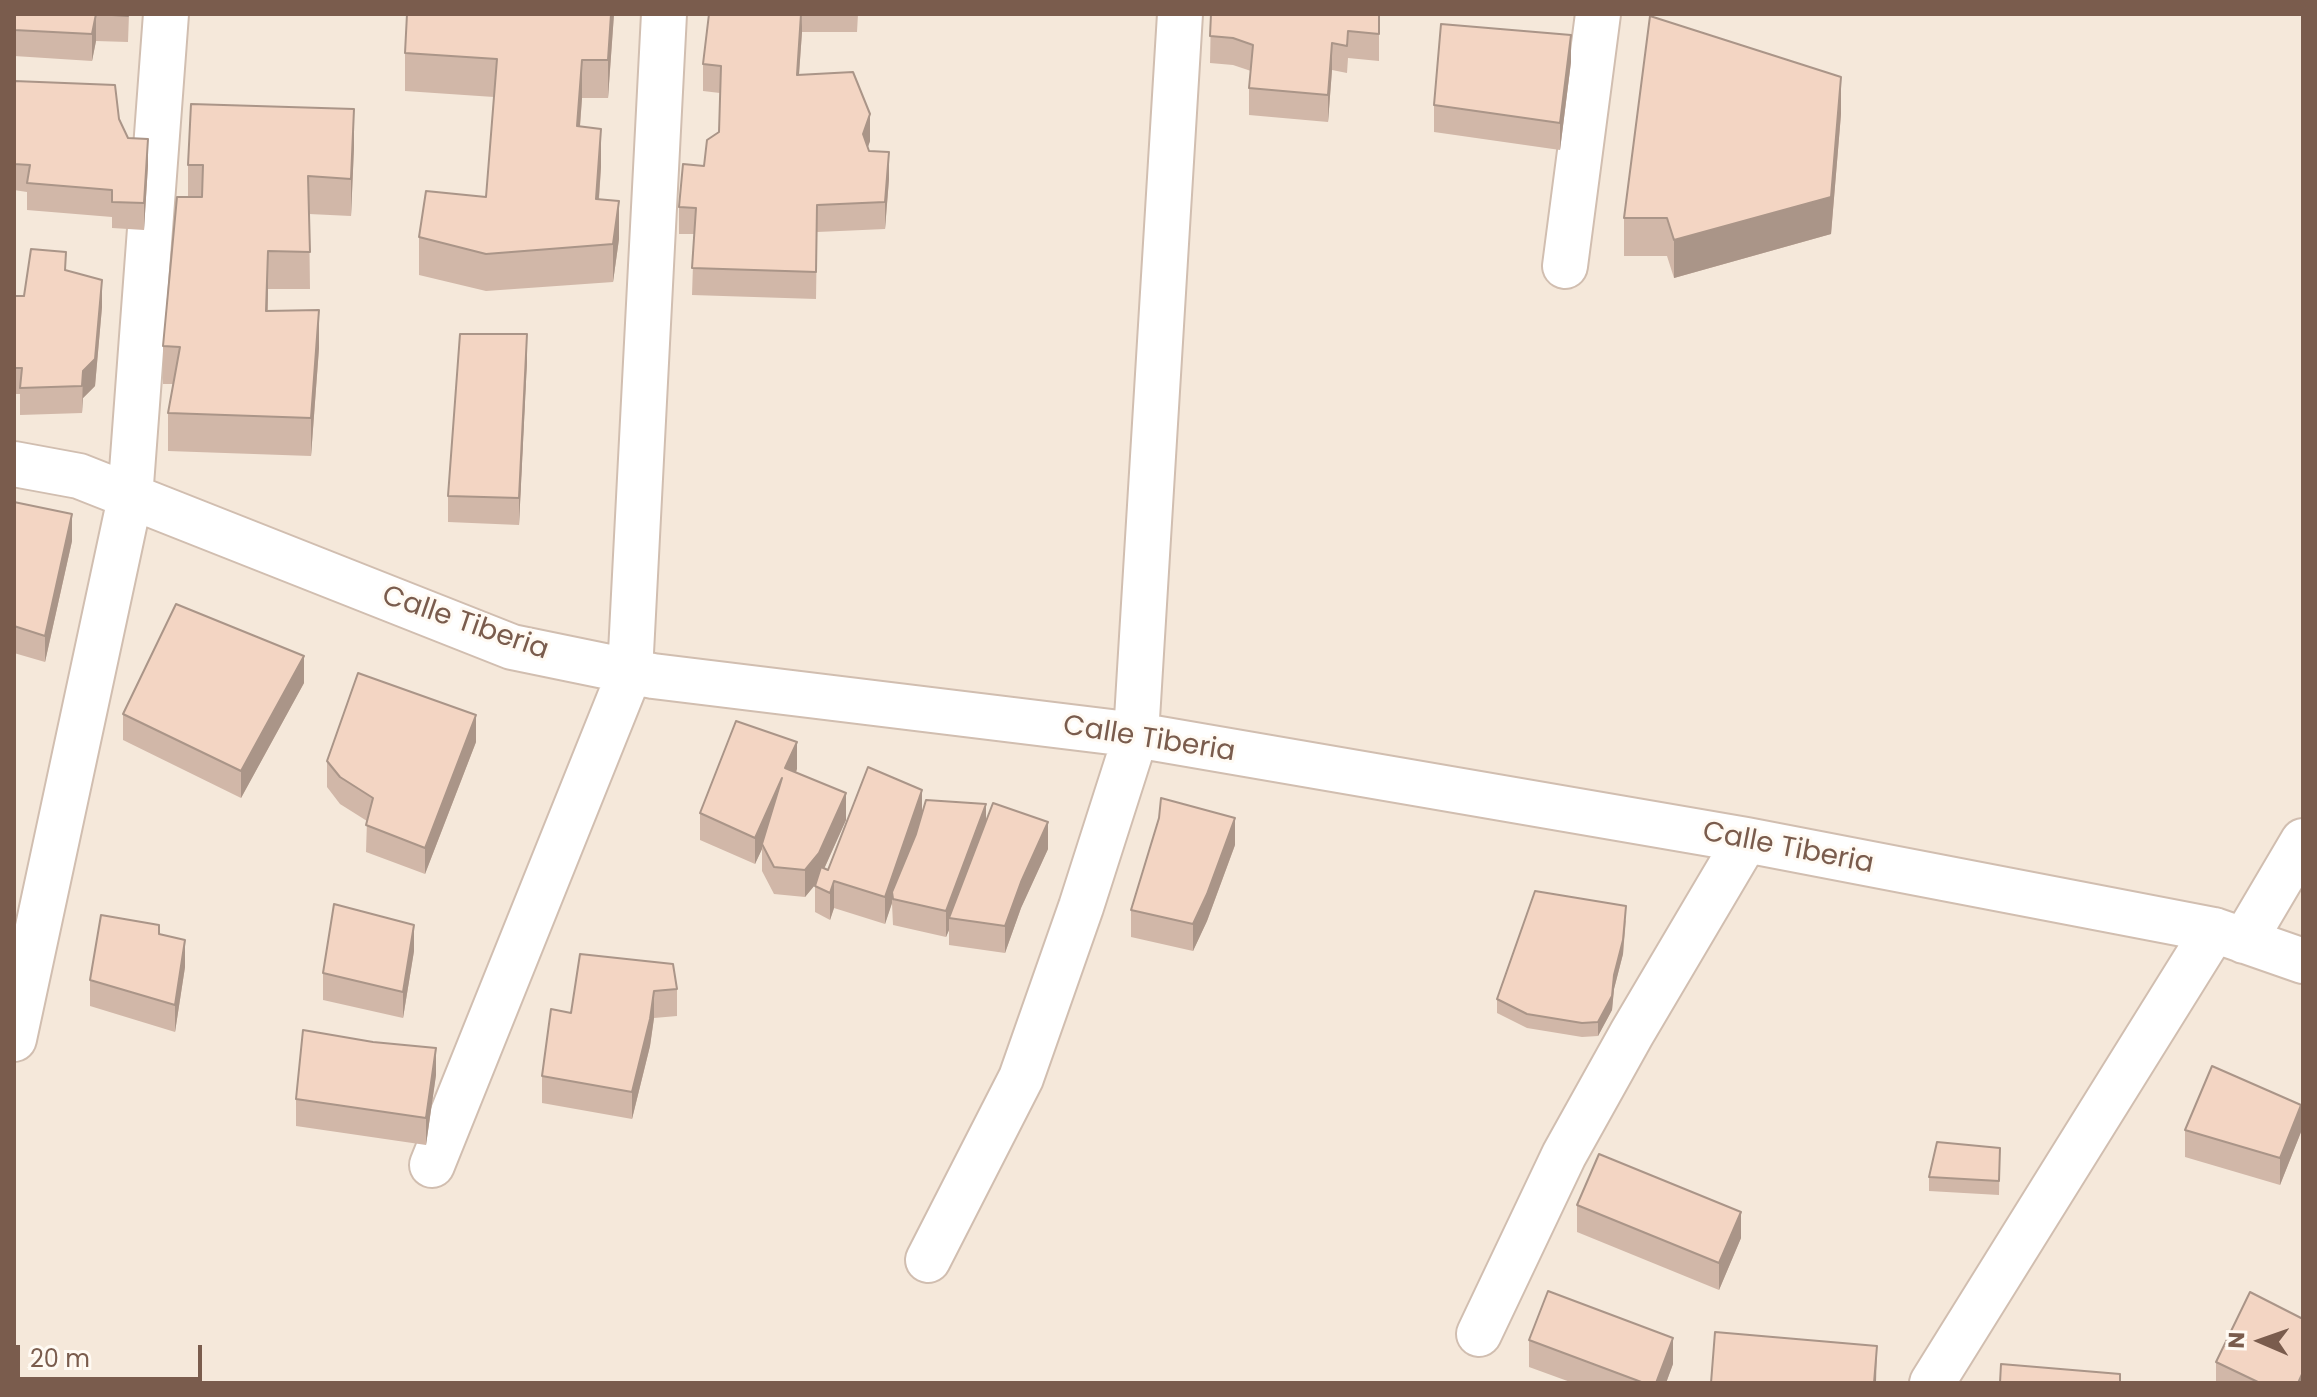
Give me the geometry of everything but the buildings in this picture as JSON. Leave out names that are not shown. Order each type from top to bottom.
[{"type":"street","points":[[14,1039],[130,498],[166,14]]},
{"type":"street","points":[[432,1165],[630,672],[664,14]]},
{"type":"street","points":[[928,1260],[1021,1078],[1081,907],[1136,735],[1180,14]]},
{"type":"street","points":[[1565,266],[1598,14]]},
{"type":"street","name":"Calle Tiberia","points":[[14,464],[79,476],[512,647],[630,672],[1136,735],[1746,840],[2229,935],[2303,961]]},
{"type":"street","points":[[1479,1334],[1564,1155],[1746,840]]},
{"type":"street","points":[[1932,1383],[2229,935],[2303,841]]},
{"type":"shaded area","points":[[14,14],[2303,14],[2303,1383],[14,1383]]}]
